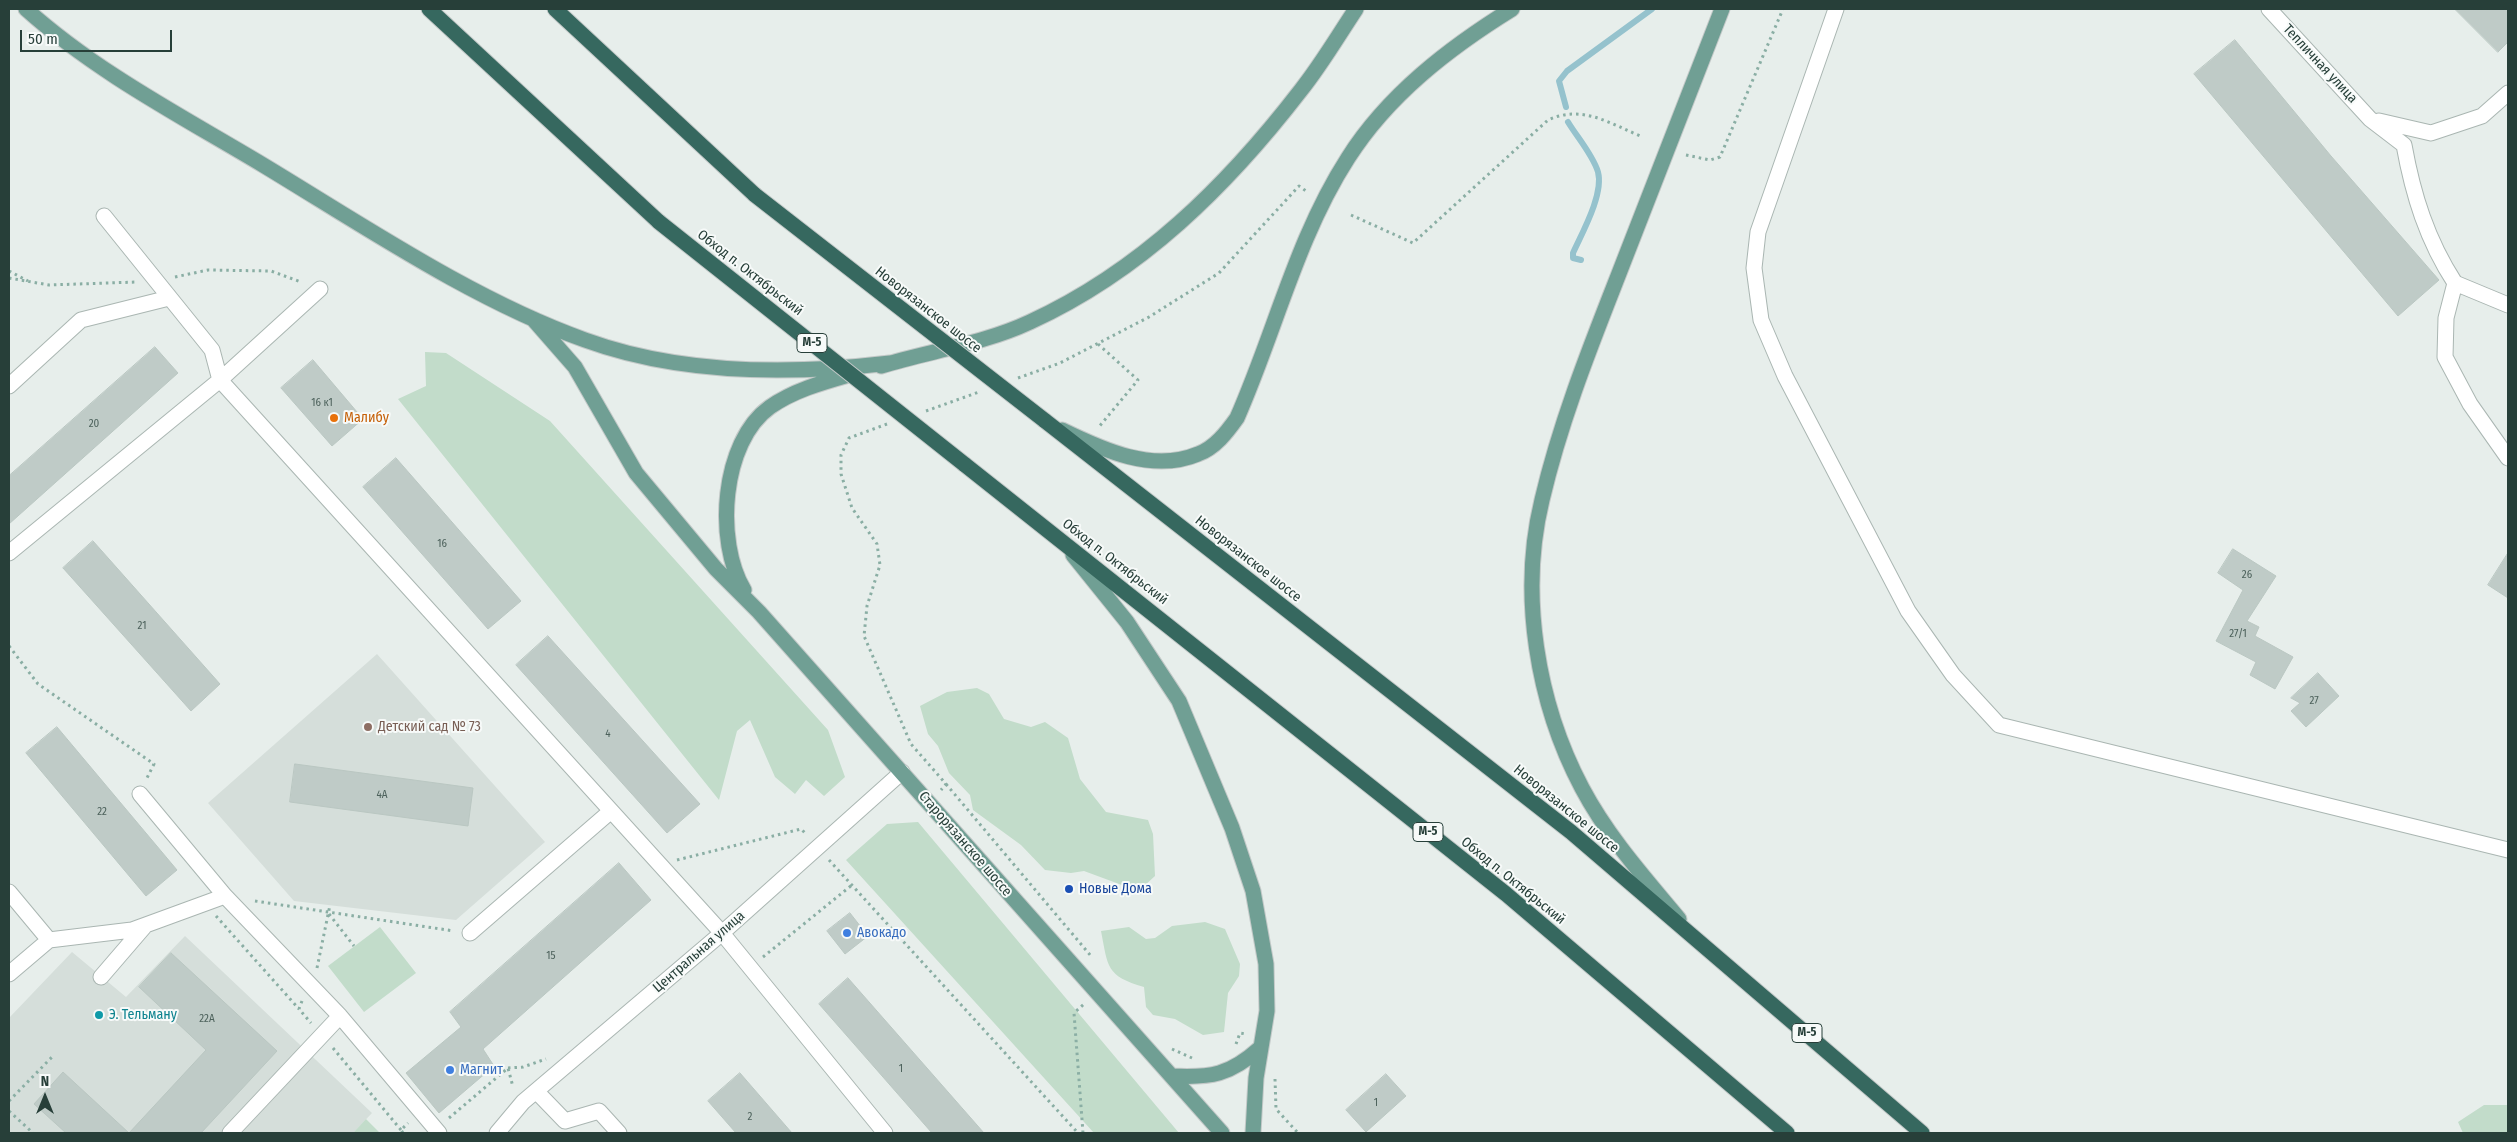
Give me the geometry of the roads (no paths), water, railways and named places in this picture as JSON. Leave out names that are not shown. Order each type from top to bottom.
[{"type":"highway","name":"Обход п. Октябрьский","points":[[429,9],[660,222],[1506,894],[1787,1133]]},
{"type":"highway","name":"Новорязанское шоссе","points":[[555,9],[755,195],[1571,832],[1922,1133]]},
{"type":"main road","points":[[26,9],[97,63],[158,102],[454,279],[533,319],[586,341],[639,356],[681,364],[788,371],[839,369],[890,363]]},
{"type":"main road","points":[[759,612],[734,569],[727,546],[726,524],[728,495],[734,465],[748,432],[758,418],[770,407],[812,386],[890,363],[962,346],[1029,323],[1089,291],[1142,255],[1191,214],[1241,164],[1302,90],[1356,9]]},
{"type":"main road","points":[[1044,420],[1090,443],[1137,459],[1171,462],[1199,454],[1222,438],[1237,418],[1305,242],[1348,157],[1384,110],[1421,74],[1480,29],[1512,9]]},
{"type":"main road","points":[[1691,933],[1610,836],[1581,787],[1559,735],[1541,673],[1534,620],[1533,564],[1541,502],[1572,395],[1722,9]]},
{"type":"main road","points":[[533,319],[574,367],[636,473],[716,568],[759,612]]},
{"type":"main road","points":[[1061,540],[1127,622],[1180,701],[1232,828],[1253,891],[1266,964],[1267,1011],[1253,1133]]},
{"type":"main road","name":"Старорязанское шоссе","points":[[759,612],[1222,1133]]},
{"type":"main road","points":[[1172,1076],[1196,1077],[1217,1075],[1233,1069],[1262,1042]]},
{"type":"street","points":[[1836,9],[1758,232],[1754,268],[1761,320],[1785,376],[1908,611],[1953,675],[2000,724],[2508,850]]},
{"type":"street","name":"Тепличная улица","points":[[2269,9],[2370,118],[2404,145],[2411,184],[2421,217],[2440,261],[2455,283]]},
{"type":"street","points":[[2370,118],[2431,133],[2482,116],[2508,93]]},
{"type":"street","points":[[104,216],[155,282],[212,350],[220,380],[722,933],[885,1133]]},
{"type":"street","points":[[2508,305],[2455,283],[2446,318],[2446,357],[2470,404],[2508,458]]},
{"type":"street","points":[[9,553],[220,380],[320,289]]},
{"type":"street","points":[[9,386],[81,320],[169,298]]},
{"type":"street","name":"Центральная улица","points":[[498,1133],[523,1102],[722,933],[902,772]]},
{"type":"street","points":[[140,794],[225,896],[340,1016],[427,1126],[441,1128]]},
{"type":"street","points":[[470,933],[611,811]]},
{"type":"street","points":[[9,892],[49,940]]},
{"type":"street","points":[[9,974],[49,940],[132,930],[225,896]]},
{"type":"street","points":[[101,977],[146,925]]},
{"type":"street","points":[[230,1133],[340,1016]]},
{"type":"street","points":[[536,1091],[565,1121],[599,1111],[619,1133]]},
{"type":"waterway","points":[[1566,107],[1559,81],[1567,71],[1652,9]]},
{"type":"waterway","points":[[1568,122],[1592,159],[1598,172],[1599,181],[1595,202],[1573,253],[1573,258],[1581,260]]},
{"type":"place","name":"Малибу","points":[[334,418]]},
{"type":"place","name":"Детский сад № 73","points":[[368,727]]},
{"type":"place","name":"Новые Дома","points":[[1069,889]]},
{"type":"place","name":"Авокадо","points":[[847,933]]},
{"type":"place","name":"Э. Тельману","points":[[99,1015]]},
{"type":"place","name":"Магнит","points":[[450,1070]]}]
